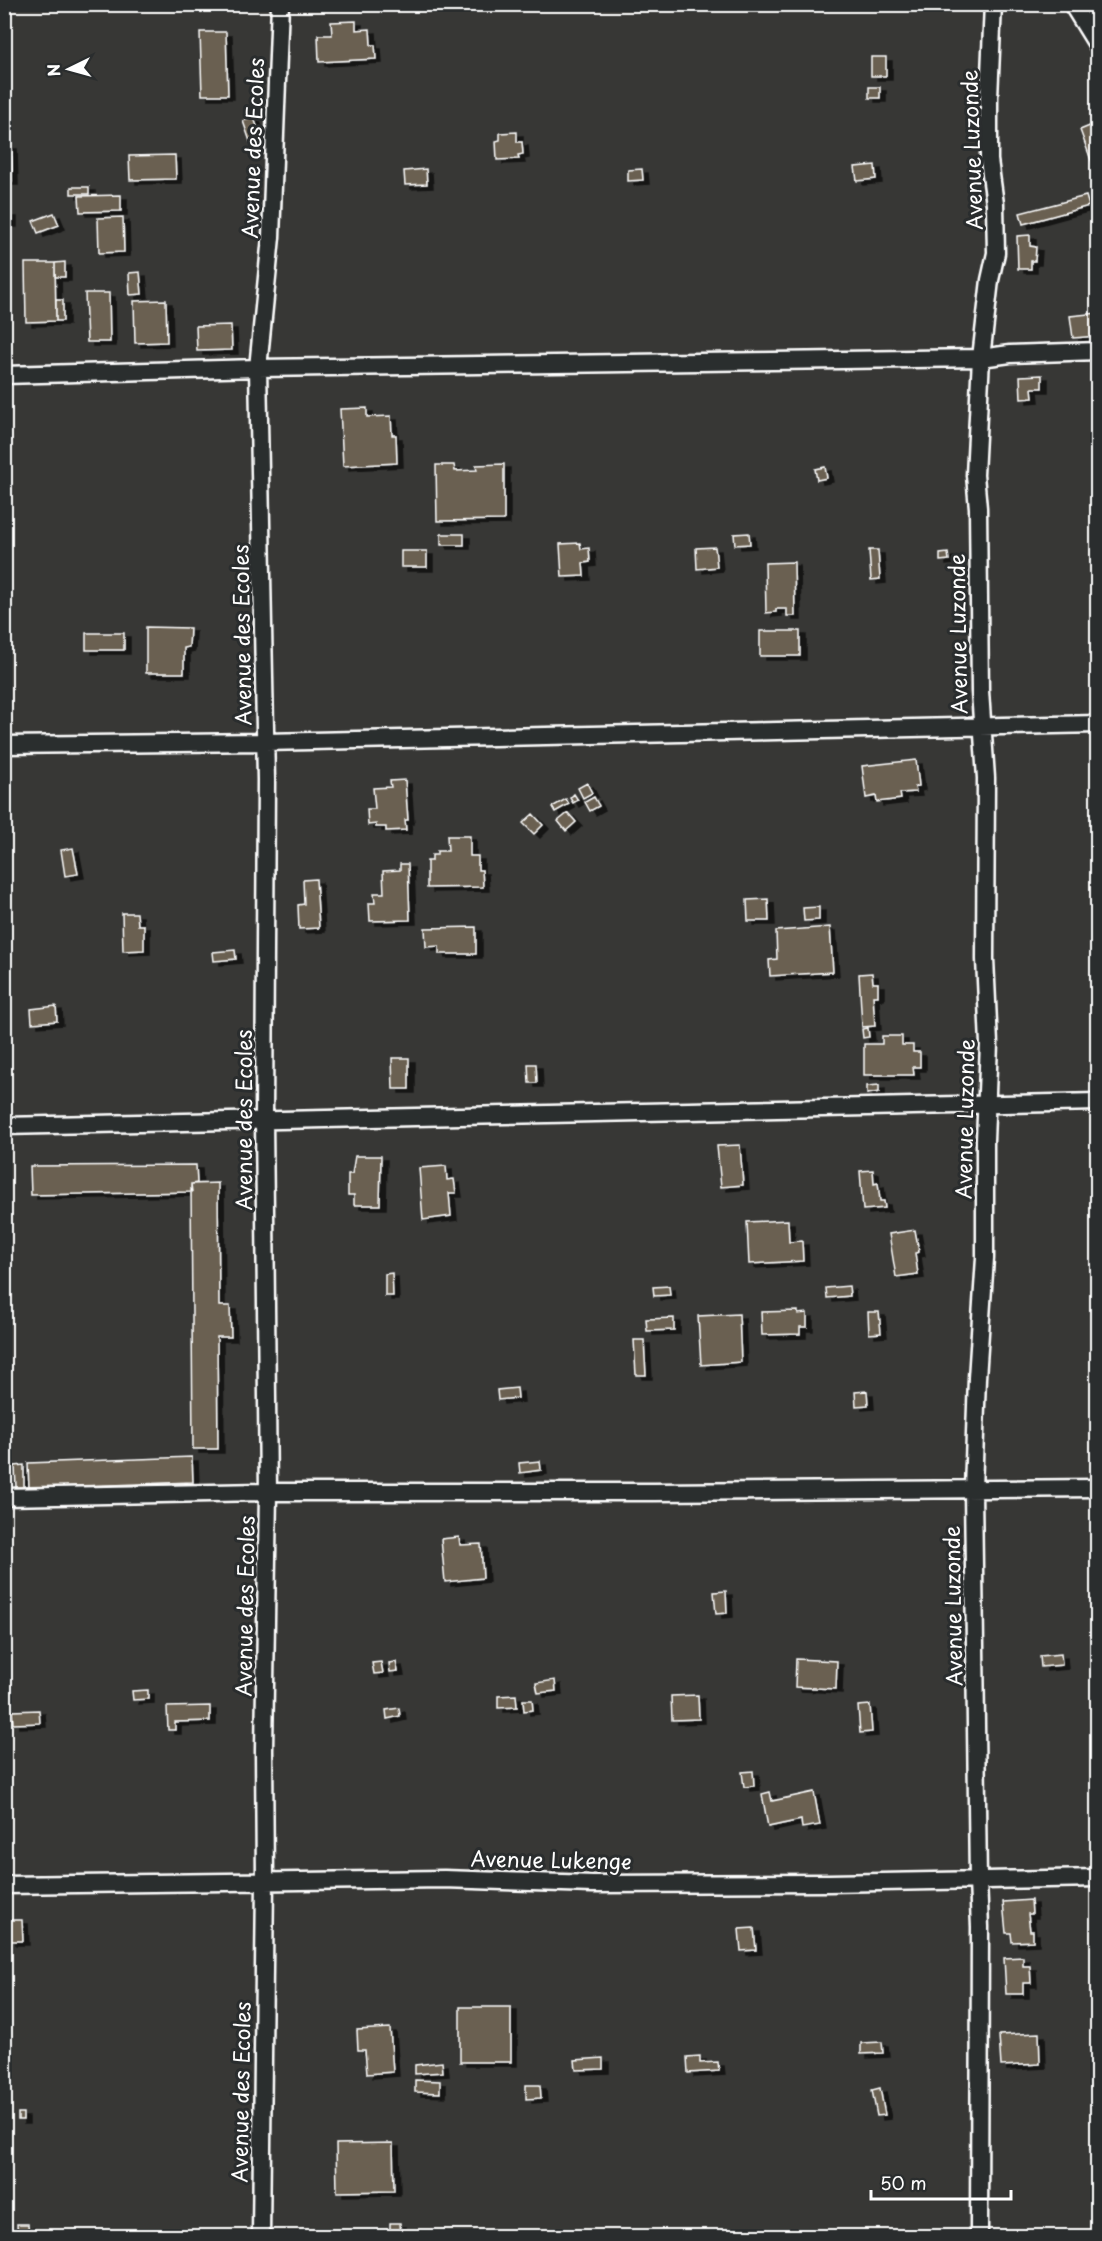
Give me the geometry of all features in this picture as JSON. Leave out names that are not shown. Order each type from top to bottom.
[{"type":"street","name":"Avenue des Ecoles","points":[[261,2236],[268,1491],[264,1119],[265,742],[258,368],[271,237],[280,4]]},
{"type":"street","name":"Avenue Luzonde","points":[[979,2236],[980,1928],[973,1489],[985,1258],[988,1044],[985,959],[986,778],[981,725],[978,508],[975,475],[981,358],[990,280],[996,254],[995,204],[989,160],[993,4]]},
{"type":"street","points":[[1072,4],[1098,46]]},
{"type":"street","points":[[4,375],[258,368],[981,358],[1010,354],[1098,351]]},
{"type":"street","points":[[4,746],[1098,724]]},
{"type":"street","points":[[4,1126],[1098,1102]]},
{"type":"street","points":[[4,1497],[268,1491],[654,1492],[1098,1488]]},
{"type":"street","name":"Avenue Lukenge","points":[[4,1885],[266,1880],[444,1880],[593,1884],[1098,1878]]},
{"type":"building","points":[[356,21],[356,30],[370,29],[371,45],[375,45],[376,59],[319,62],[318,35],[332,35],[331,22]]},
{"type":"building","points":[[200,32],[226,32],[228,95],[202,95]]},
{"type":"building","points":[[871,57],[886,57],[886,76],[871,76]]},
{"type":"building","points":[[977,73],[978,80],[970,81],[969,74]]},
{"type":"building","points":[[869,87],[880,87],[880,98],[869,98]]},
{"type":"building","points":[[254,118],[262,140],[251,144],[243,121]]},
{"type":"building","points":[[1097,123],[1098,125],[1098,179],[1080,130]]},
{"type":"building","points":[[517,132],[517,142],[522,142],[523,154],[518,155],[519,159],[497,160],[496,141],[500,140],[500,133]]},
{"type":"building","points":[[4,145],[11,145],[12,181],[4,181]]},
{"type":"building","points":[[175,155],[176,179],[130,180],[129,156]]},
{"type":"building","points":[[875,165],[876,179],[857,181],[855,167]]},
{"type":"building","points":[[426,169],[427,184],[405,185],[404,171]]},
{"type":"building","points":[[642,169],[643,180],[628,181],[628,170]]},
{"type":"building","points":[[71,187],[89,187],[89,194],[71,194]]},
{"type":"building","points":[[121,195],[121,211],[80,212],[79,196]]},
{"type":"building","points":[[1086,196],[1089,206],[1023,224],[1020,213]]},
{"type":"building","points":[[4,213],[11,213],[11,223],[4,223]]},
{"type":"building","points":[[54,213],[59,225],[38,233],[33,221]]},
{"type":"building","points":[[123,217],[124,252],[99,253],[98,218]]},
{"type":"building","points":[[1030,235],[1030,246],[1036,247],[1035,261],[1031,261],[1031,269],[1018,269],[1017,236]]},
{"type":"building","points":[[65,262],[65,277],[55,277],[55,263]]},
{"type":"building","points":[[25,263],[55,263],[56,321],[26,322]]},
{"type":"building","points":[[140,272],[142,294],[130,295],[129,273]]},
{"type":"building","points":[[85,293],[109,293],[110,342],[87,342]]},
{"type":"building","points":[[56,300],[63,300],[63,321],[56,321]]},
{"type":"building","points":[[166,300],[167,342],[135,343],[134,301]]},
{"type":"building","points":[[1098,313],[1098,336],[1073,338],[1070,316]]},
{"type":"building","points":[[231,325],[232,350],[197,351],[196,326]]},
{"type":"building","points":[[1042,375],[1042,388],[1032,388],[1033,398],[1021,399],[1020,376]]},
{"type":"building","points":[[367,408],[367,417],[391,416],[392,435],[396,435],[397,463],[343,466],[340,409]]},
{"type":"building","points":[[504,464],[504,520],[437,521],[436,465],[454,465],[455,471],[477,470],[476,465]]},
{"type":"building","points":[[825,467],[827,478],[817,480],[815,469]]},
{"type":"building","points":[[749,533],[750,544],[735,545],[734,534]]},
{"type":"building","points":[[441,534],[464,534],[464,545],[441,545]]},
{"type":"building","points":[[580,543],[581,549],[589,548],[590,562],[583,563],[584,576],[562,577],[560,544]]},
{"type":"building","points":[[715,547],[717,567],[697,569],[696,548]]},
{"type":"building","points":[[869,550],[878,550],[880,579],[871,580]]},
{"type":"building","points":[[401,551],[427,551],[427,567],[401,567]]},
{"type":"building","points":[[948,553],[949,560],[940,561],[940,554]]},
{"type":"building","points":[[794,562],[795,616],[787,616],[787,609],[776,609],[776,612],[766,613],[765,563]]},
{"type":"building","points":[[146,627],[190,628],[189,647],[184,648],[184,673],[146,673]]},
{"type":"building","points":[[760,631],[800,631],[800,656],[760,656]]},
{"type":"building","points":[[86,633],[124,633],[124,650],[86,650]]},
{"type":"building","points":[[916,760],[919,786],[915,787],[916,792],[900,793],[901,799],[877,802],[876,796],[866,798],[862,766]]},
{"type":"building","points":[[405,780],[408,820],[405,820],[406,830],[386,831],[386,827],[376,827],[376,824],[368,825],[367,809],[375,809],[373,788],[391,787],[390,781]]},
{"type":"building","points":[[587,783],[592,793],[583,798],[578,788]]},
{"type":"building","points":[[574,794],[578,800],[573,803],[570,798]]},
{"type":"building","points":[[594,797],[599,806],[590,811],[585,802]]},
{"type":"building","points":[[566,799],[569,804],[555,812],[552,807]]},
{"type":"building","points":[[568,813],[576,822],[566,831],[558,821]]},
{"type":"building","points":[[533,814],[543,825],[534,834],[523,823]]},
{"type":"building","points":[[447,836],[470,836],[470,856],[478,856],[478,870],[482,870],[483,887],[427,888],[427,861],[432,861],[432,855],[437,855],[437,851],[448,851]]},
{"type":"building","points":[[73,848],[78,874],[65,876],[61,850]]},
{"type":"building","points":[[400,864],[408,864],[410,920],[370,921],[369,903],[375,903],[374,893],[384,893],[383,871],[400,870]]},
{"type":"building","points":[[316,879],[319,928],[299,929],[298,905],[304,904],[303,880]]},
{"type":"building","points":[[768,899],[769,921],[748,921],[747,900]]},
{"type":"building","points":[[819,907],[819,920],[804,921],[803,908]]},
{"type":"building","points":[[122,913],[137,913],[138,925],[144,925],[144,950],[123,951]]},
{"type":"building","points":[[476,927],[476,954],[439,954],[439,946],[426,947],[425,928]]},
{"type":"building","points":[[830,927],[833,972],[770,976],[769,960],[777,959],[776,931]]},
{"type":"building","points":[[235,950],[236,959],[214,961],[213,952]]},
{"type":"building","points":[[872,973],[873,983],[878,983],[878,996],[873,996],[875,1026],[862,1027],[859,974]]},
{"type":"building","points":[[56,1006],[57,1021],[32,1023],[31,1009]]},
{"type":"building","points":[[868,1028],[869,1037],[863,1038],[862,1029]]},
{"type":"building","points":[[882,1036],[902,1036],[902,1045],[913,1045],[913,1052],[920,1052],[920,1067],[913,1067],[914,1075],[864,1075],[864,1044],[882,1044]]},
{"type":"building","points":[[392,1058],[409,1058],[409,1089],[393,1089]]},
{"type":"building","points":[[528,1064],[536,1064],[537,1083],[529,1083]]},
{"type":"building","points":[[879,1085],[879,1092],[867,1094],[867,1086]]},
{"type":"building","points":[[740,1145],[743,1185],[721,1187],[717,1146]]},
{"type":"building","points":[[355,1156],[381,1156],[380,1205],[354,1205],[354,1195],[348,1195],[348,1174],[352,1174]]},
{"type":"building","points":[[196,1165],[197,1183],[191,1184],[192,1192],[31,1195],[30,1166]]},
{"type":"building","points":[[446,1166],[447,1180],[454,1179],[456,1193],[449,1193],[451,1216],[423,1220],[419,1168]]},
{"type":"building","points":[[873,1170],[874,1184],[878,1183],[880,1201],[884,1201],[885,1208],[863,1210],[860,1171]]},
{"type":"building","points":[[218,1183],[219,1306],[230,1306],[231,1337],[217,1337],[218,1449],[193,1449],[191,1184]]},
{"type":"building","points":[[788,1220],[789,1242],[802,1241],[803,1261],[749,1264],[747,1222]]},
{"type":"building","points":[[915,1230],[919,1252],[915,1253],[918,1274],[896,1277],[889,1234]]},
{"type":"building","points":[[392,1273],[393,1296],[385,1296],[385,1274]]},
{"type":"building","points":[[669,1286],[670,1295],[654,1296],[653,1287]]},
{"type":"building","points":[[849,1286],[850,1296],[827,1298],[826,1288]]},
{"type":"building","points":[[798,1311],[798,1314],[807,1313],[807,1327],[800,1327],[800,1334],[762,1335],[761,1312]]},
{"type":"building","points":[[868,1312],[879,1312],[881,1333],[869,1334]]},
{"type":"building","points":[[739,1314],[741,1362],[701,1365],[698,1316]]},
{"type":"building","points":[[674,1318],[674,1330],[647,1331],[646,1319]]},
{"type":"building","points":[[634,1340],[644,1340],[646,1375],[636,1375]]},
{"type":"building","points":[[517,1388],[518,1398],[498,1400],[497,1390]]},
{"type":"building","points":[[867,1391],[868,1405],[856,1406],[855,1392]]},
{"type":"building","points":[[192,1457],[193,1482],[29,1488],[28,1463]]},
{"type":"building","points":[[540,1461],[541,1470],[520,1473],[519,1463]]},
{"type":"building","points":[[24,1465],[24,1487],[16,1487],[15,1466]]},
{"type":"building","points":[[459,1537],[460,1545],[481,1544],[483,1578],[445,1582],[441,1539]]},
{"type":"building","points":[[726,1591],[727,1613],[716,1614],[714,1592]]},
{"type":"building","points":[[1061,1654],[1062,1665],[1041,1667],[1040,1656]]},
{"type":"building","points":[[796,1659],[837,1661],[836,1689],[795,1687]]},
{"type":"building","points":[[381,1662],[383,1673],[374,1674],[372,1663]]},
{"type":"building","points":[[396,1662],[398,1671],[390,1672],[389,1663]]},
{"type":"building","points":[[555,1680],[556,1691],[538,1693],[536,1683]]},
{"type":"building","points":[[148,1690],[148,1699],[133,1700],[132,1691]]},
{"type":"building","points":[[516,1695],[517,1707],[498,1708],[498,1696]]},
{"type":"building","points":[[698,1695],[699,1719],[672,1720],[671,1696]]},
{"type":"building","points":[[523,1700],[532,1700],[533,1710],[524,1711]]},
{"type":"building","points":[[870,1705],[872,1732],[860,1733],[858,1706]]},
{"type":"building","points":[[210,1706],[210,1721],[175,1722],[175,1730],[168,1730],[167,1707]]},
{"type":"building","points":[[399,1708],[400,1716],[387,1719],[386,1710]]},
{"type":"building","points":[[39,1710],[40,1723],[13,1724],[12,1711]]},
{"type":"building","points":[[753,1771],[754,1786],[744,1787],[742,1772]]},
{"type":"building","points":[[770,1792],[772,1801],[814,1792],[820,1825],[802,1828],[801,1820],[768,1827],[762,1794]]},
{"type":"building","points":[[1031,1900],[1032,1914],[1028,1914],[1030,1931],[1033,1931],[1033,1941],[1012,1942],[1011,1933],[1006,1933],[1003,1902]]},
{"type":"building","points":[[9,1920],[22,1920],[23,1941],[10,1941]]},
{"type":"building","points":[[754,1928],[756,1950],[741,1951],[739,1929]]},
{"type":"building","points":[[1023,1957],[1023,1966],[1030,1966],[1031,1983],[1023,1983],[1023,1994],[1006,1994],[1004,1958]]},
{"type":"building","points":[[460,2007],[511,2007],[511,2062],[460,2062]]},
{"type":"building","points":[[390,2028],[393,2072],[367,2074],[365,2050],[358,2050],[357,2030]]},
{"type":"building","points":[[1039,2033],[1040,2064],[1001,2066],[999,2035]]},
{"type":"building","points":[[882,2042],[883,2053],[861,2054],[861,2043]]},
{"type":"building","points":[[700,2056],[700,2063],[718,2062],[719,2071],[688,2073],[687,2057]]},
{"type":"building","points":[[603,2058],[603,2069],[576,2070],[575,2060]]},
{"type":"building","points":[[442,2062],[443,2072],[415,2074],[415,2065]]},
{"type":"building","points":[[415,2080],[440,2081],[440,2093],[415,2092]]},
{"type":"building","points":[[526,2085],[540,2085],[541,2098],[526,2099]]},
{"type":"building","points":[[880,2088],[885,2115],[877,2116],[872,2090]]},
{"type":"building","points":[[18,2113],[23,2113],[23,2120],[18,2120]]},
{"type":"building","points":[[393,2143],[394,2191],[337,2192],[336,2144]]},
{"type":"building","points":[[390,2223],[400,2223],[401,2236],[390,2236]]},
{"type":"building","points":[[17,2224],[28,2224],[29,2236],[18,2236]]}]
